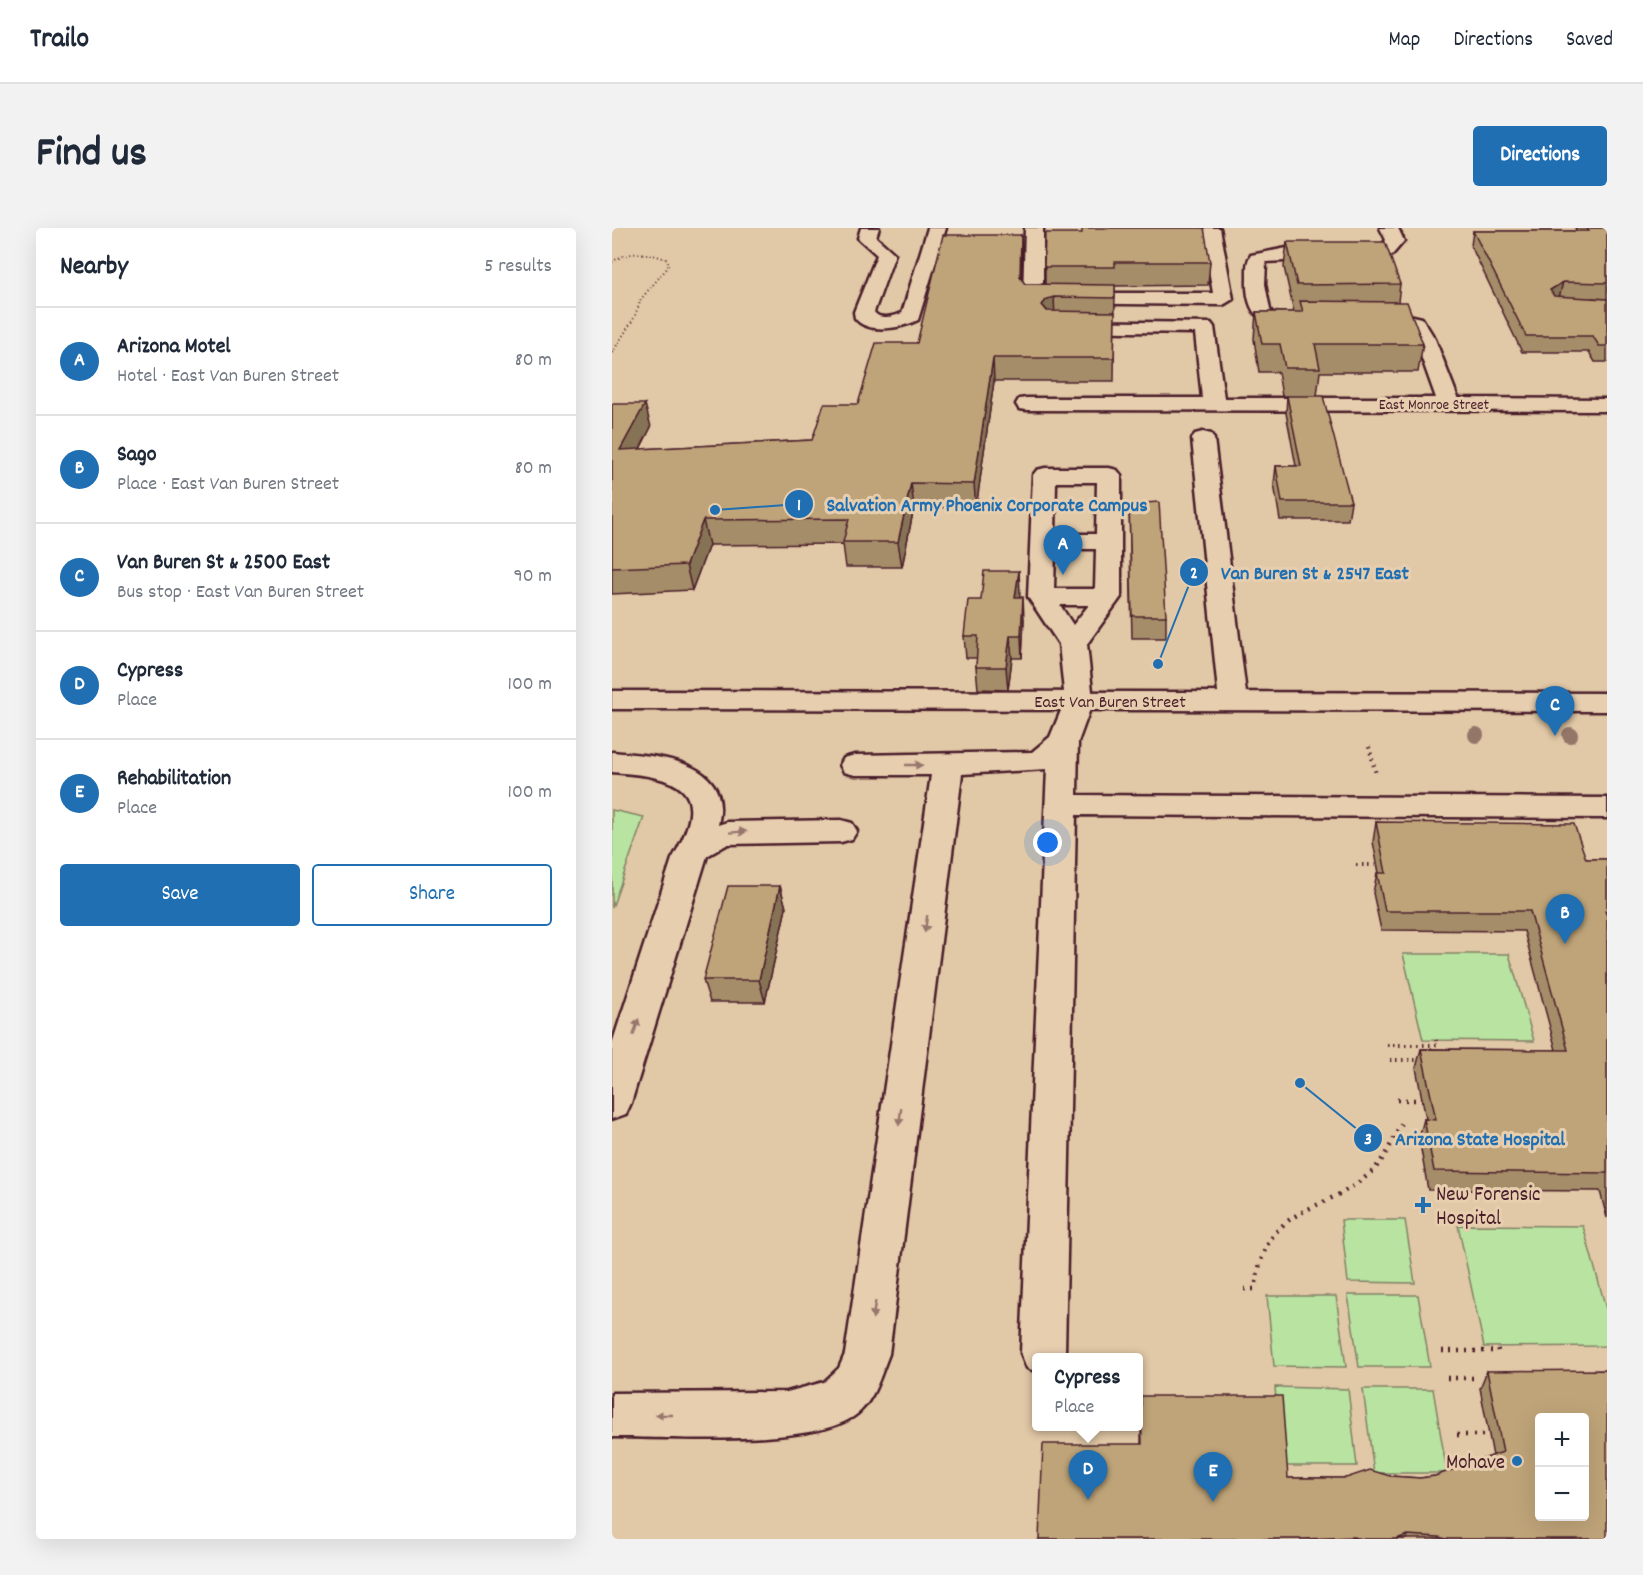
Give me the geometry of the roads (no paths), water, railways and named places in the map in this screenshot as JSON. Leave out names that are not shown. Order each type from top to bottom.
[{"type":"main road","points":[[870,228],[867,238],[886,254],[864,312],[865,318],[884,323],[896,323],[911,316],[937,228]]},
{"type":"main road","points":[[1034,228],[1033,299],[1223,299],[1211,228]]},
{"type":"main road","points":[[1317,320],[1268,319],[1261,312],[1256,284],[1257,259],[1272,254],[1355,255],[1386,251],[1395,241],[1389,228]]},
{"type":"main road","points":[[1353,319],[1400,319],[1415,322],[1425,339],[1449,404]]},
{"type":"main road","points":[[1055,327],[1204,327],[1214,404]]},
{"type":"main road","name":"East Monroe Street","points":[[1028,404],[1607,405]]},
{"type":"main road","points":[[1203,439],[1233,701]]},
{"type":"main road","points":[[1043,1353],[1063,742],[1079,701],[1073,644],[1041,597],[1045,475],[1108,475],[1108,597],[1073,644]]},
{"type":"main road","points":[[1042,542],[1108,541]]},
{"type":"main road","points":[[1041,597],[1108,597]]},
{"type":"main road","name":"East Van Buren Street","points":[[612,700],[1607,702]]},
{"type":"main road","points":[[855,765],[948,765],[1040,761],[1063,742]]},
{"type":"main road","points":[[612,762],[666,768],[684,774],[703,792],[705,805],[696,846],[688,859],[612,1103]]},
{"type":"main road","points":[[612,1415],[787,1414],[837,1401],[855,1383],[867,1354],[948,765]]},
{"type":"main road","points":[[1060,805],[1607,808]]},
{"type":"main road","points":[[696,846],[710,838],[727,833],[841,831]]},
{"type":"place","name":"Salvation Army Phoenix Corporate Campus","points":[[715,510]]},
{"type":"place","name":"Arizona Motel","points":[[1063,575]]},
{"type":"place","name":"Van Buren St & 2547 East","points":[[1158,664]]},
{"type":"place","name":"Van Buren St & 2500 East","points":[[1555,736]]},
{"type":"place","name":"Sago","points":[[1565,944]]},
{"type":"place","name":"Arizona State Hospital","points":[[1300,1083]]},
{"type":"place","name":"New Forensic Hospital","points":[[1423,1205]]},
{"type":"place","name":"Mohave","points":[[1517,1461]]},
{"type":"place","name":"Cypress","points":[[1088,1500]]},
{"type":"place","name":"Rehabilitation","points":[[1213,1502]]}]
